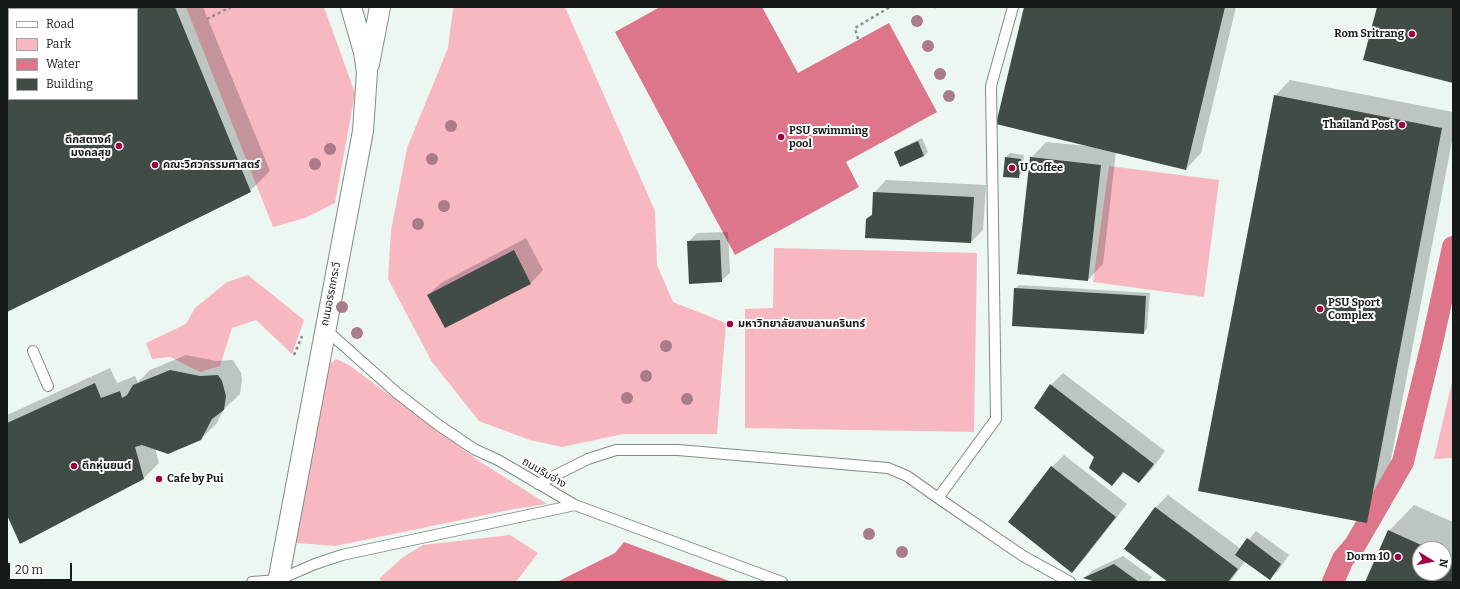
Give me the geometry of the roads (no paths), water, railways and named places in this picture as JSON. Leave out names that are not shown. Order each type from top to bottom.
[{"type":"street","name":"ถนนอรรถกระวี","points":[[278,581],[324,329],[362,138],[367,72],[364,52],[351,7]]},
{"type":"street","points":[[367,72],[380,7]]},
{"type":"lane","points":[[938,498],[996,419],[991,86],[1013,7]]},
{"type":"lane","name":"ถนนริมอ่าง","points":[[324,329],[397,393],[425,415],[474,449],[498,460],[575,505],[782,582]]},
{"type":"lane","points":[[33,352],[48,386]]},
{"type":"lane","points":[[538,484],[588,459],[616,450],[678,450],[888,468],[907,476],[1023,556],[1070,582]]},
{"type":"lane","points":[[252,582],[278,581],[315,564],[342,556],[575,505]]},
{"type":"water","name":"PSU swimming pool","points":[[660,7],[762,7],[798,73],[889,23],[937,112],[846,162],[859,187],[735,255],[615,32]]},
{"type":"water","points":[[624,542],[732,582],[557,582],[615,553]]},
{"type":"waterway","points":[[1333,582],[1343,559],[1355,545],[1403,462],[1432,343],[1453,247]]},
{"type":"place","name":"Rom Sritrang","points":[[1412,34]]},
{"type":"place","name":"Thailand Post","points":[[1402,125]]},
{"type":"place","name":"PSU swimming pool","points":[[781,137]]},
{"type":"place","name":"ตึกสตางค์ มงคลสุข","points":[[119,146]]},
{"type":"place","name":"คณะวิศวกรรมศาสตร์","points":[[155,165]]},
{"type":"place","name":"U Coffee","points":[[1012,168]]},
{"type":"place","name":"PSU Sport Complex","points":[[1320,309]]},
{"type":"place","name":"มหาวิทยาลัยสงขลานครินทร์","points":[[730,324]]},
{"type":"place","name":"ตึกหุ่นยนต์","points":[[74,466]]},
{"type":"place","name":"Cafe by Pui","points":[[159,479]]},
{"type":"place","name":"Dorm 10","points":[[1398,557]]}]
